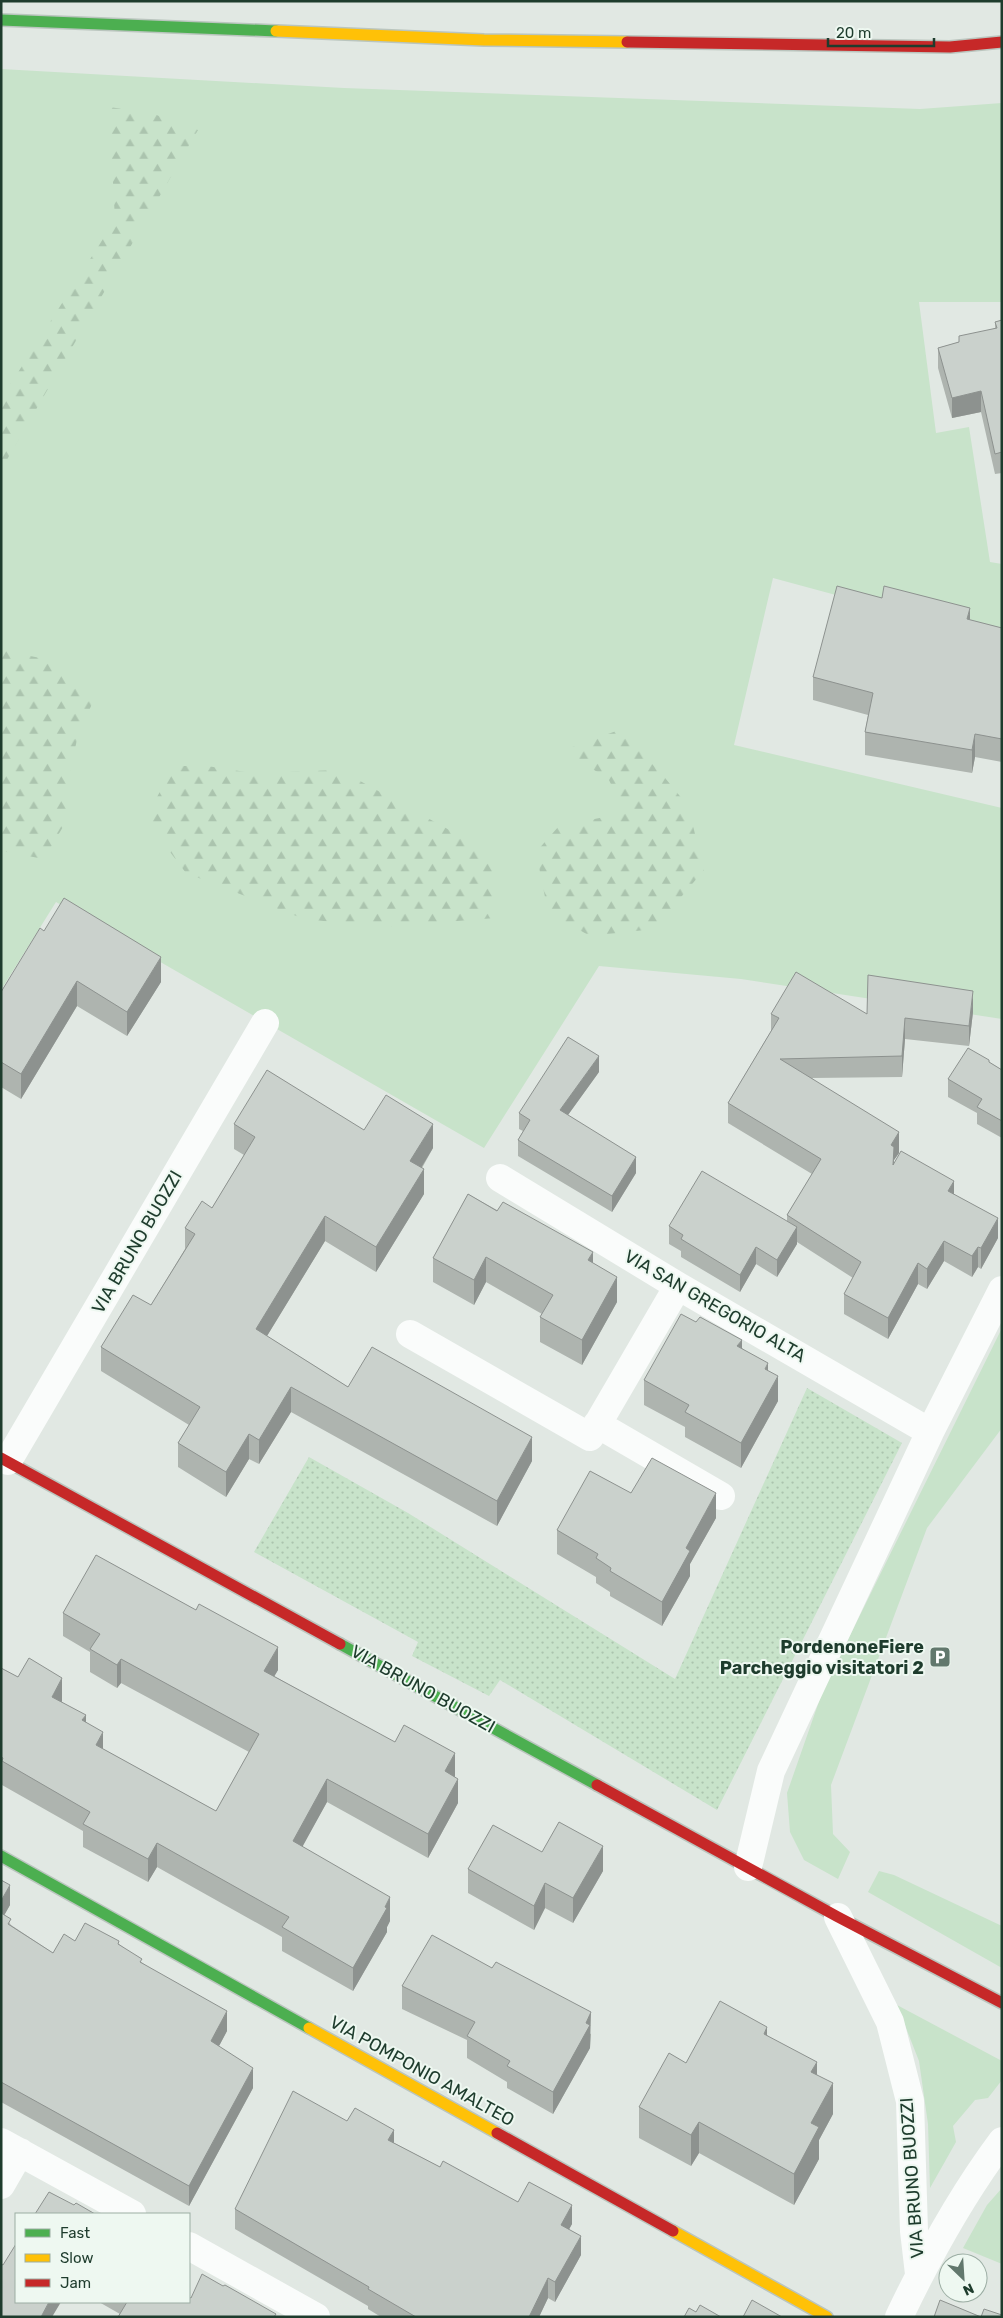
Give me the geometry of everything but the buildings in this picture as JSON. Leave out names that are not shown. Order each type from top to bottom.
[{"type":"street","points":[[1,20],[484,40],[950,47],[1002,42]]},
{"type":"street","name":"VIA BRUNO BUOZZI","points":[[265,1023],[5,1460],[748,1867],[1002,2003]]},
{"type":"street","name":"VIA SAN GREGORIO ALTA","points":[[500,1178],[678,1286],[930,1432]]},
{"type":"street","points":[[410,1334],[590,1437],[678,1286]]},
{"type":"street","points":[[748,1867],[771,1771],[930,1432],[1002,1290]]},
{"type":"street","points":[[596,1424],[721,1496]]},
{"type":"street","name":"VIA POMPONIO AMALTEO","points":[[1,1856],[827,2317]]},
{"type":"street","name":"VIA BRUNO BUOZZI","points":[[838,1916],[890,2022],[910,2101],[914,2231],[919,2274]]},
{"type":"street","points":[[899,2317],[919,2274],[977,2174],[1002,2141]]},
{"type":"street","points":[[1,2185],[11,2147],[130,2213]]},
{"type":"street","points":[[190,2247],[316,2317]]},
{"type":"green space","points":[[1,69],[344,88],[920,109],[1002,103],[1002,302],[919,302],[936,433],[969,427],[990,562],[1002,564],[1002,640],[773,578],[734,745],[1002,808],[1002,1019],[741,979],[599,966],[484,1148],[56,902],[1,990]]},
{"type":"green space","points":[[109,107],[151,113],[198,130],[1,470],[1,399],[115,220]]},
{"type":"green space","points":[[1,650],[40,658],[96,695],[78,735],[65,794],[70,815],[44,859],[1,851]]},
{"type":"green space","points":[[619,730],[661,773],[688,806],[704,870],[654,929],[590,936],[548,912],[536,852],[559,826],[625,813],[608,778],[561,751]]},
{"type":"green space","points":[[174,766],[207,766],[252,773],[340,770],[495,855],[495,918],[382,927],[304,919],[186,873],[145,819]]},
{"type":"green space","points":[[1002,1328],[1002,1428],[927,1528],[831,1785],[833,1834],[850,1852],[838,1879],[804,1860],[790,1832],[787,1793],[823,1690]]},
{"type":"green space","points":[[807,1388],[902,1443],[717,1810],[500,1680],[489,1696],[412,1656],[418,1642],[254,1552],[309,1457],[408,1513],[675,1679]]},
{"type":"green space","points":[[879,1871],[894,1875],[1002,1926],[1002,1968],[868,1892]]},
{"type":"green space","points":[[897,2005],[1002,2061],[1002,2080],[988,2098],[975,2100],[953,2126],[956,2142],[930,2188],[928,2124],[919,2061]]},
{"type":"green space","points":[[1002,2188],[1002,2264],[988,2258],[988,2253],[975,2253],[963,2248],[987,2205]]},
{"type":"traffic: fast","points":[[1,20],[276,31]]},
{"type":"traffic: fast","points":[[340,1644],[597,1785]]},
{"type":"traffic: fast","points":[[1,1856],[309,2028]]},
{"type":"traffic: slow","points":[[276,31],[484,40],[627,42]]},
{"type":"traffic: slow","points":[[309,2028],[497,2133]]},
{"type":"traffic: slow","points":[[673,2231],[827,2317]]},
{"type":"traffic: jam","points":[[627,42],[950,47],[1002,42]]},
{"type":"traffic: jam","points":[[1,1458],[340,1644]]},
{"type":"traffic: jam","points":[[597,1785],[838,1917],[1002,2003]]},
{"type":"traffic: jam","points":[[497,2133],[673,2231]]},
{"type":"place","name":"PordenoneFiere Parcheggio visitatori 2","points":[[940,1657]]}]
